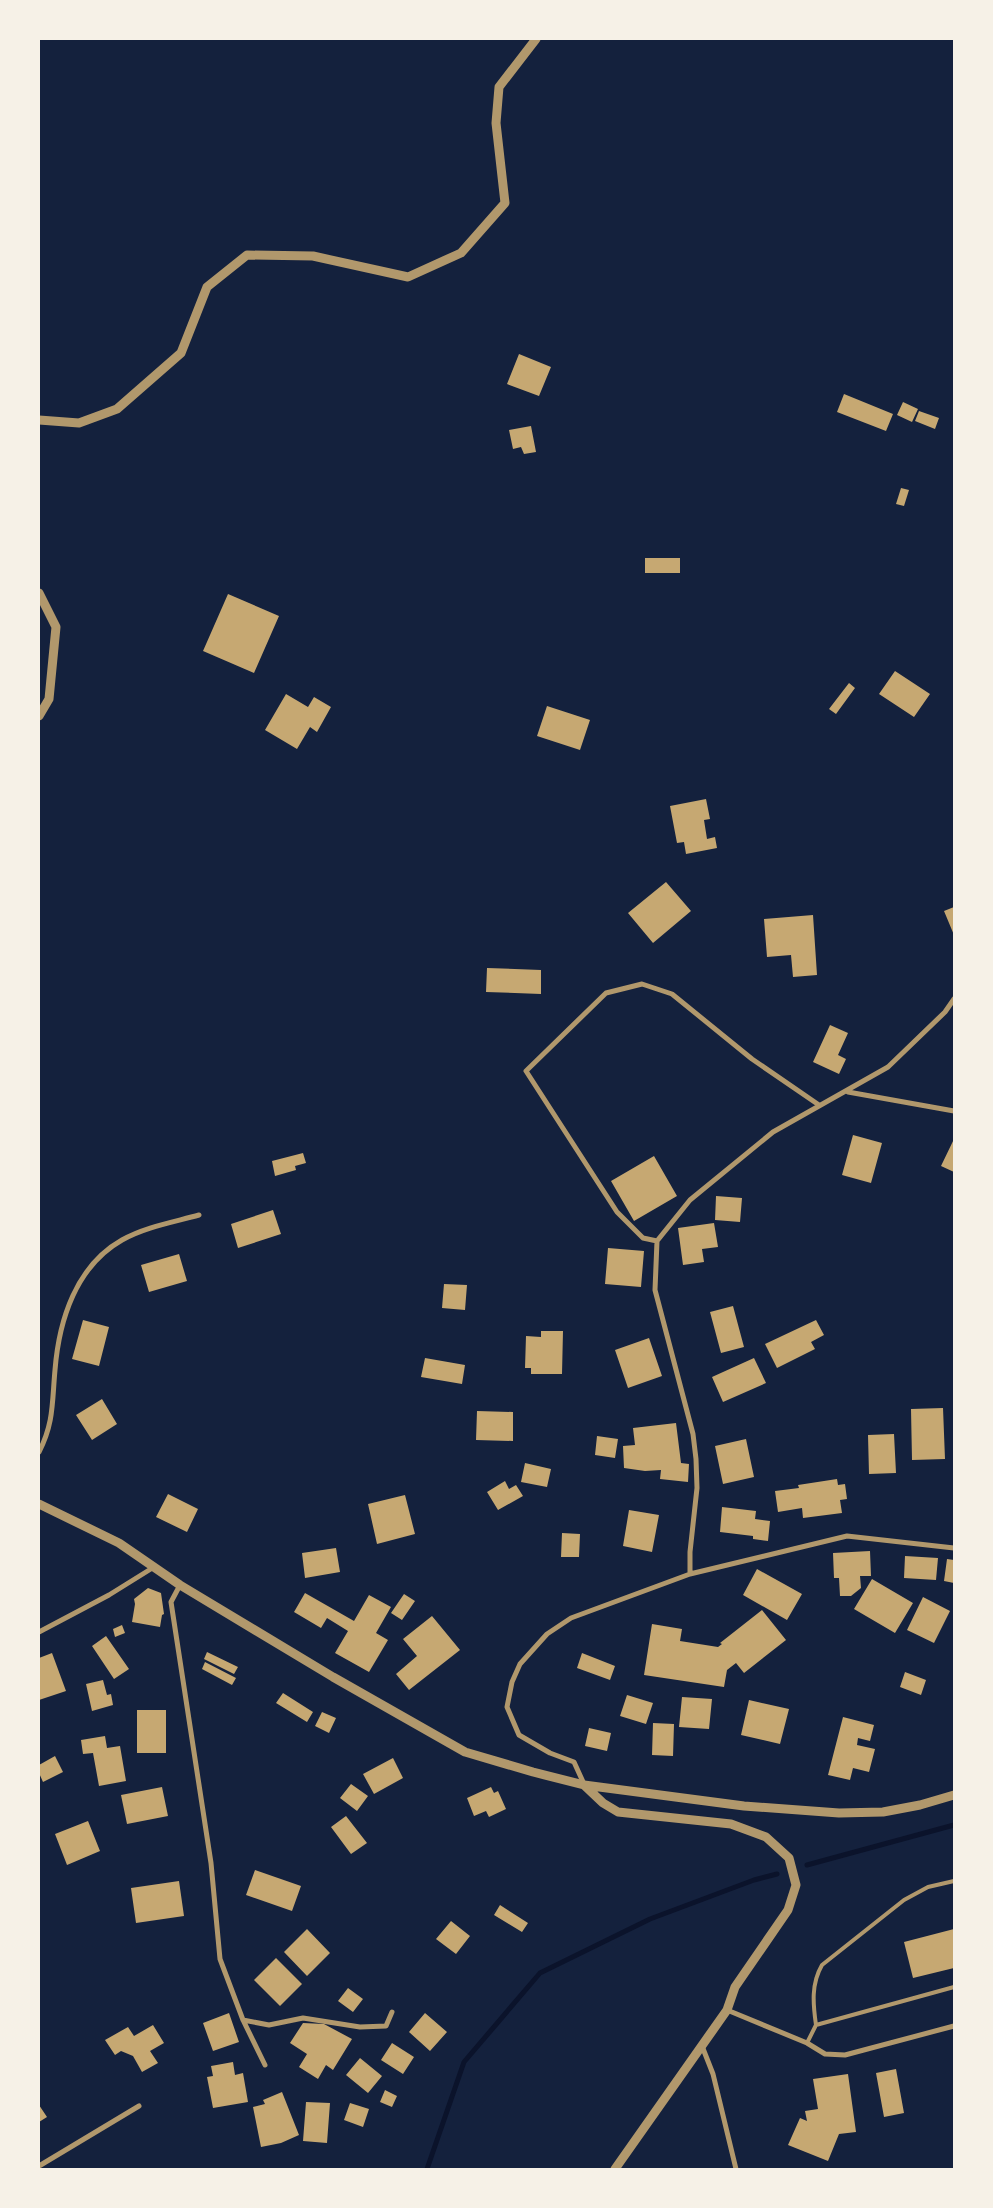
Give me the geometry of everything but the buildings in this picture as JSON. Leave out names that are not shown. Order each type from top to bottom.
[{"type":"street","points":[[39,420],[79,423],[117,408],[181,353],[207,286],[247,256],[313,256],[408,277],[462,253],[505,203],[496,123],[499,87],[536,39]]},
{"type":"street","points":[[39,592],[56,627],[49,699],[39,716]]},
{"type":"street","points":[[657,1241],[643,1238],[617,1212],[526,1070],[606,994],[642,984],[672,994],[752,1059],[819,1105]]},
{"type":"street","points":[[690,1574],[690,1552],[698,1488],[696,1459],[693,1434],[655,1290],[657,1241],[690,1200],[773,1132],[819,1105],[847,1092],[888,1067],[945,1012],[954,999]]},
{"type":"street","points":[[847,1092],[954,1111]]},
{"type":"street","points":[[39,1452],[48,1434],[53,1405],[59,1332],[68,1304],[94,1261],[123,1240],[150,1229],[199,1215]]},
{"type":"street","points":[[39,1504],[119,1543],[180,1586],[333,1677],[465,1752],[584,1785],[744,1806],[839,1813],[883,1812],[954,1795]]},
{"type":"street","points":[[615,2169],[727,2010],[735,1987],[788,1910],[796,1885],[789,1858],[766,1837],[731,1824],[618,1812],[603,1803],[584,1785],[574,1762],[550,1754],[519,1735],[506,1708],[512,1682],[520,1664],[547,1634],[572,1618],[690,1574],[847,1536],[954,1548]]},
{"type":"street","points":[[39,1632],[109,1595],[154,1567]]},
{"type":"street","points":[[180,1586],[171,1602],[211,1863],[220,1959],[243,2020],[265,2066]]},
{"type":"street","points":[[727,2010],[807,2043],[825,2054],[845,2055],[954,2026]]},
{"type":"street","points":[[243,2020],[269,2025],[303,2018],[360,2027],[386,2026],[392,2012]]},
{"type":"street","points":[[702,2046],[713,2074],[736,2169]]},
{"type":"street","points":[[39,2166],[139,2106]]},
{"type":"lane","points":[[807,2043],[816,2025],[813,1993],[816,1976],[822,1965],[904,1900],[928,1887],[954,1881]]},
{"type":"lane","points":[[816,2025],[954,1987]]},
{"type":"waterway","points":[[807,1865],[954,1825]]},
{"type":"waterway","points":[[427,2169],[464,2062],[540,1973],[650,1919],[754,1880],[777,1874]]}]
